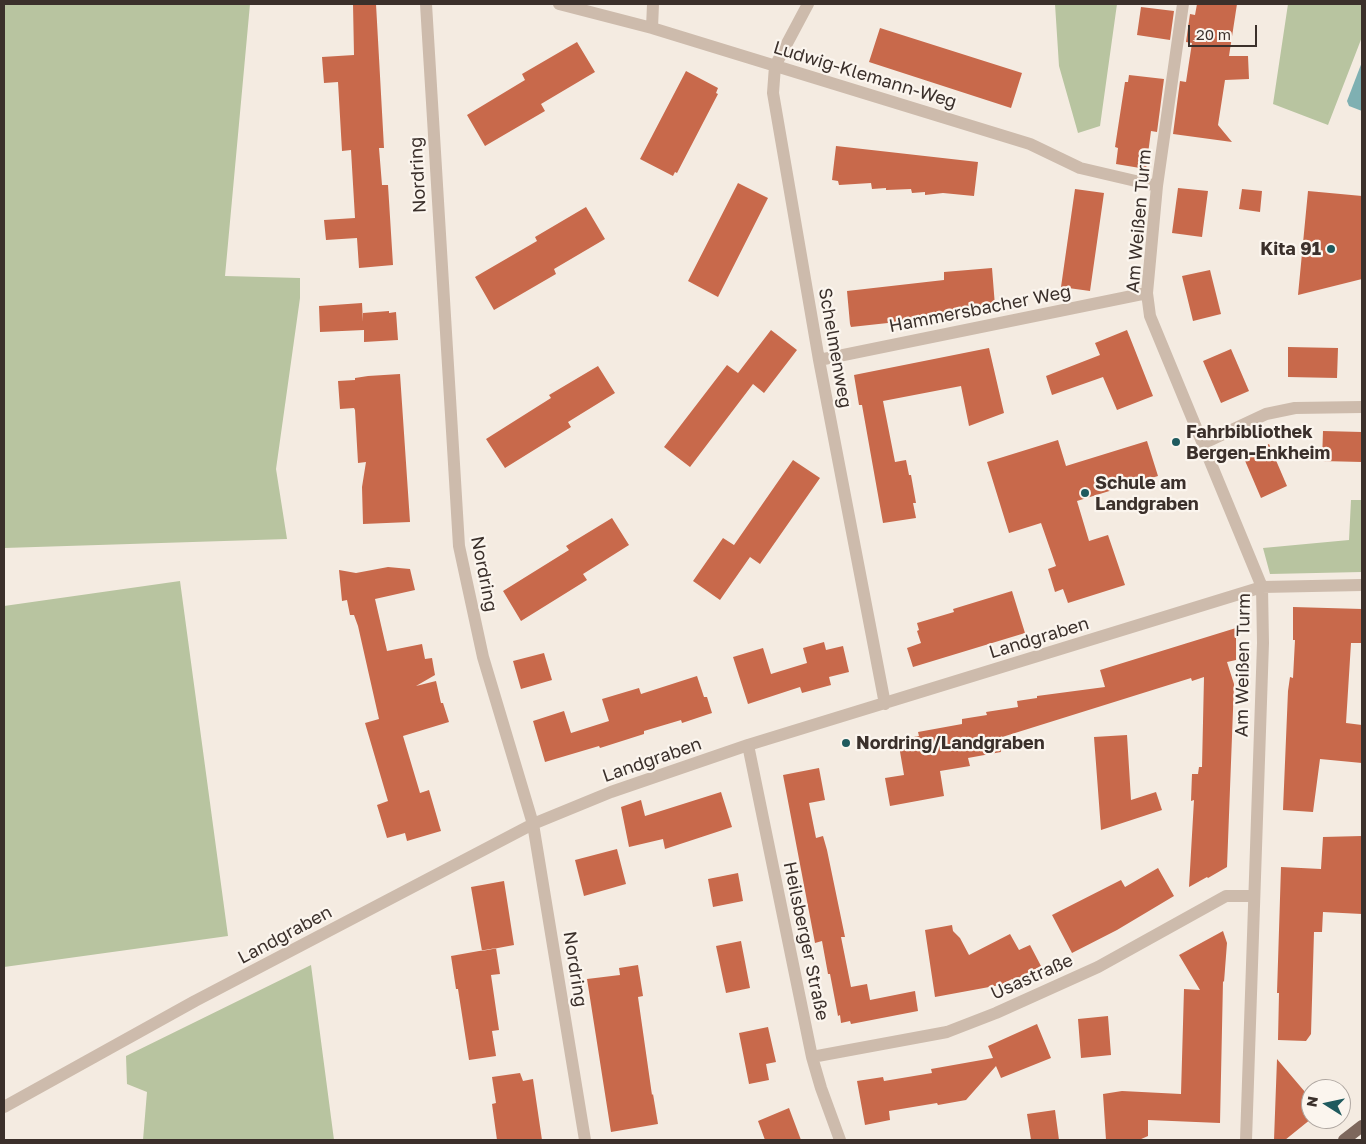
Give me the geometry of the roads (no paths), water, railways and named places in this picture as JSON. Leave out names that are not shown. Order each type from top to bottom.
[{"type":"main road","points":[[1344,1140],[1362,1126]]},
{"type":"street","name":"Nordring","points":[[426,4],[459,546],[483,657],[533,824],[585,1140]]},
{"type":"street","name":"Ludwig-Klemann-Weg","points":[[559,4],[652,28],[1030,144],[1080,168],[1157,186]]},
{"type":"street","points":[[652,28],[653,4]]},
{"type":"street","name":"Schelmenweg","points":[[808,4],[775,66],[773,93],[819,360],[885,704]]},
{"type":"street","name":"Am Weißen Turm","points":[[1183,4],[1157,186],[1148,294],[1150,316],[1262,587],[1263,643],[1246,1140]]},
{"type":"street","name":"Hammersbacher Weg","points":[[819,360],[1148,294]]},
{"type":"street","points":[[1204,443],[1266,414],[1295,408],[1362,408]]},
{"type":"street","name":"Landgraben","points":[[4,1108],[195,1001],[533,824],[610,792],[748,745],[1262,587],[1362,585]]},
{"type":"street","name":"Heilsberger Straße","points":[[748,745],[812,1058],[840,1140]]},
{"type":"street","name":"Usastraße","points":[[812,1058],[947,1032],[1098,966],[1226,896],[1254,896]]},
{"type":"water","points":[[1362,62],[1362,111],[1349,106],[1347,101]]},
{"type":"place","name":"Kita 91","points":[[1331,249]]},
{"type":"place","name":"Fahrbibliothek Bergen-Enkheim","points":[[1176,442]]},
{"type":"place","name":"Schule am Landgraben","points":[[1085,493]]},
{"type":"place","name":"Nordring/Landgraben","points":[[846,743]]}]
